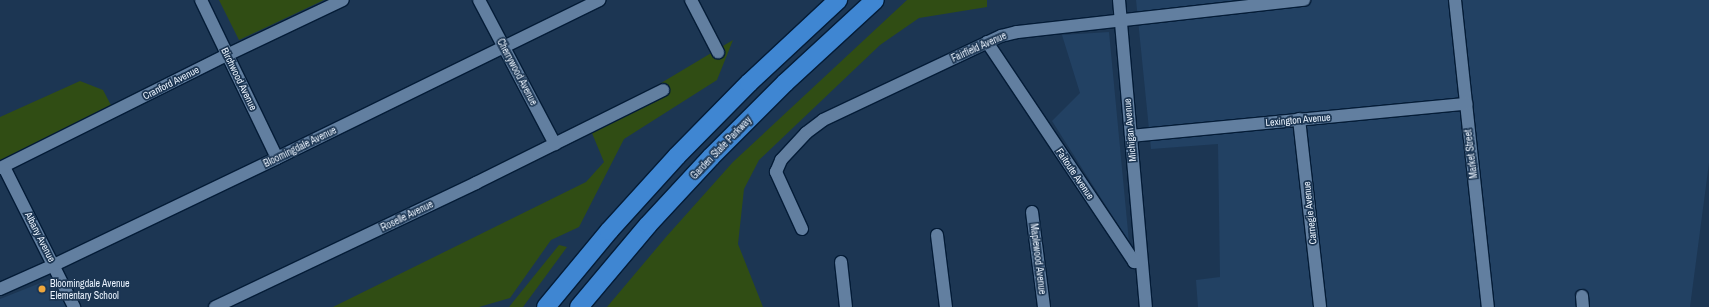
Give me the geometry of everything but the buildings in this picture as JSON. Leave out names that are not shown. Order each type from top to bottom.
[{"type":"highway","points":[[546,307],[609,231],[677,156],[744,88],[838,0]]},
{"type":"highway","name":"Garden State Parkway","points":[[579,307],[648,225],[710,157],[785,83],[875,0]]},
{"type":"street","name":"Birchwood Avenue","points":[[201,0],[277,158]]},
{"type":"street","name":"Cranford Avenue","points":[[2,167],[227,55],[343,0]]},
{"type":"street","name":"Cherrywood Avenue","points":[[479,0],[555,144]]},
{"type":"street","name":"Bloomingdale Avenue","points":[[0,289],[54,265],[277,158],[599,0]]},
{"type":"street","points":[[691,0],[718,52]]},
{"type":"street","name":"Michigan Avenue","points":[[1119,0],[1122,21],[1140,261]]},
{"type":"street","name":"Fairfield Avenue","points":[[802,229],[776,172],[781,160],[806,133],[823,120],[1000,36],[1013,33],[1304,0]]},
{"type":"street","name":"Market Street","points":[[1456,0],[1488,307]]},
{"type":"street","name":"Faitoute Avenue","points":[[988,42],[1134,262],[1140,261]]},
{"type":"street","name":"Roselle Avenue","points":[[215,307],[598,124],[620,111],[663,90]]},
{"type":"street","name":"Lexington Avenue","points":[[1131,136],[1466,104]]},
{"type":"street","name":"Carnegie Avenue","points":[[1299,119],[1320,307]]},
{"type":"street","name":"Albany Avenue","points":[[2,167],[54,265],[74,307]]},
{"type":"street","name":"Maplewood Avenue","points":[[1032,212],[1044,307]]},
{"type":"street","points":[[937,235],[946,307]]},
{"type":"street","points":[[1140,261],[1146,307]]},
{"type":"street","points":[[841,262],[846,307]]},
{"type":"shaded area","points":[[1136,0],[1709,0],[1709,163],[1690,307],[1198,307],[1196,280],[1220,277],[1218,144],[1151,149]]},
{"type":"shaded area","points":[[1109,32],[1129,242],[1052,121],[1080,93],[1062,35]]},
{"type":"shaded area","name":"Bloomingdale Avenue Elementary School","points":[[53,278],[67,307],[0,307],[0,299]]},
{"type":"green space","points":[[219,0],[324,0],[239,40]]},
{"type":"green space","points":[[907,0],[987,0],[987,7],[919,18],[880,45],[759,160],[744,189],[738,244],[763,307],[607,307],[666,237],[733,162]]},
{"type":"green space","points":[[733,40],[717,80],[624,139],[579,227],[551,240],[510,298],[479,307],[333,307],[586,182],[604,162],[589,126]]},
{"type":"green space","points":[[80,81],[103,90],[113,109],[0,164],[0,117]]},
{"type":"green space","points":[[559,245],[567,247],[523,307],[509,307]]},
{"type":"place","name":"Bloomingdale Avenue Elementary School","points":[[42,289]]}]
